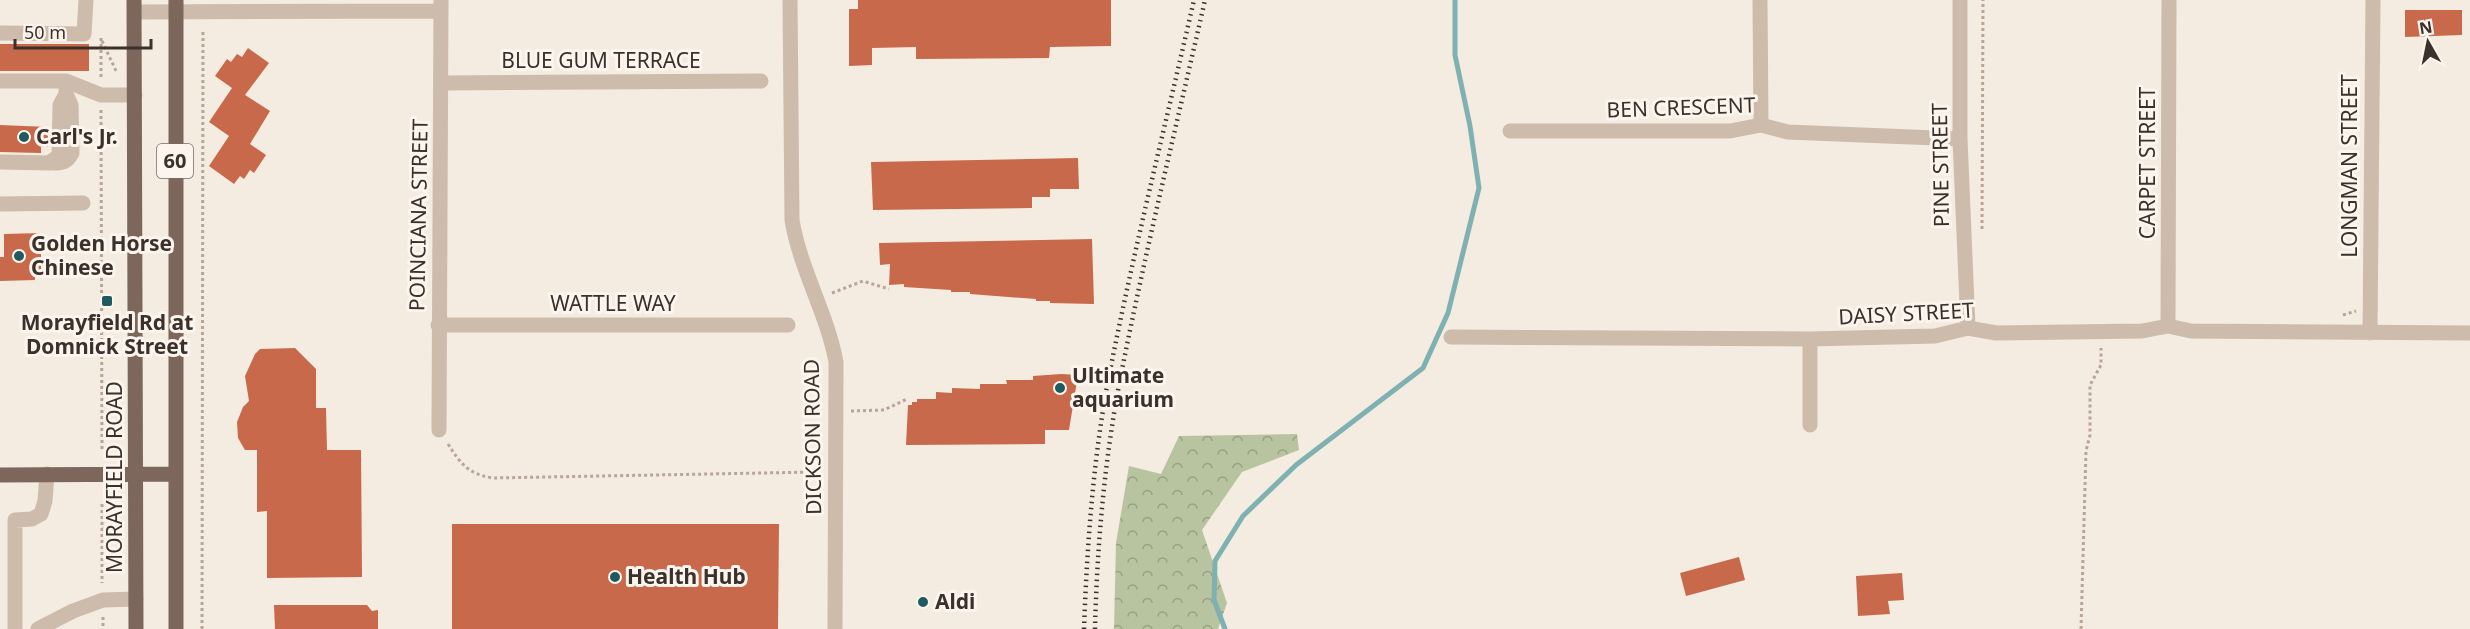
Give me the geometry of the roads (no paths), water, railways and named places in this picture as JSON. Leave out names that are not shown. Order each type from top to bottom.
[{"type":"main road","name":"MORAYFIELD ROAD","points":[[135,6],[136,629]]},
{"type":"main road","name":"60","points":[[176,6],[176,629]]},
{"type":"main road","points":[[0,475],[176,474]]},
{"type":"street","points":[[0,33],[84,34],[86,0]]},
{"type":"street","name":"DICKSON ROAD","points":[[790,0],[792,220],[795,240],[832,340],[836,362],[835,629]]},
{"type":"street","points":[[1760,0],[1761,125]]},
{"type":"street","name":"PINE STREET","points":[[1960,0],[1960,139],[1968,328]]},
{"type":"street","name":"CARPET STREET","points":[[2168,326],[2169,0]]},
{"type":"street","name":"LONGMAN STREET","points":[[2370,333],[2373,0]]},
{"type":"street","points":[[135,6],[176,6],[204,12],[441,6]]},
{"type":"street","name":"POINCIANA STREET","points":[[439,430],[441,6]]},
{"type":"street","points":[[0,81],[66,88],[101,95],[135,95]]},
{"type":"street","name":"BLUE GUM TERRACE","points":[[441,83],[761,81]]},
{"type":"street","points":[[0,162],[49,163],[59,156],[61,150],[60,105],[66,88]]},
{"type":"street","name":"BEN CRESCENT","points":[[1510,131],[1731,131],[1761,125],[1788,132],[1960,139]]},
{"type":"street","points":[[0,204],[83,203]]},
{"type":"street","name":"WATTLE WAY","points":[[438,325],[788,325]]},
{"type":"street","name":"DAISY STREET","points":[[1451,337],[1810,339],[1935,336],[1968,328],[1996,333],[2102,332],[2142,331],[2168,326],[2192,331],[2470,333]]},
{"type":"street","points":[[1810,339],[1810,424]]},
{"type":"street","points":[[15,629],[8,520],[32,519],[41,514],[45,501],[47,474]]},
{"type":"street","points":[[38,629],[73,611],[103,600],[136,598]]},
{"type":"waterway","points":[[1225,629],[1214,600],[1215,561],[1243,516],[1296,465],[1423,368],[1448,313],[1479,188],[1470,126],[1455,55],[1455,0]]},
{"type":"railway","points":[[1084,629],[1092,504],[1098,442],[1108,381],[1194,0]]},
{"type":"railway","points":[[1095,629],[1102,507],[1119,385],[1205,0]]},
{"type":"place","name":"Carl's Jr.","points":[[24,137]]},
{"type":"place","name":"Golden Horse Chinese","points":[[19,256]]},
{"type":"place","name":"Morayfield Rd at Domnick Street","points":[[107,301]]},
{"type":"place","name":"Ultimate aquarium","points":[[1060,388]]},
{"type":"place","name":"Health Hub","points":[[615,577]]},
{"type":"place","name":"Aldi","points":[[923,602]]}]
